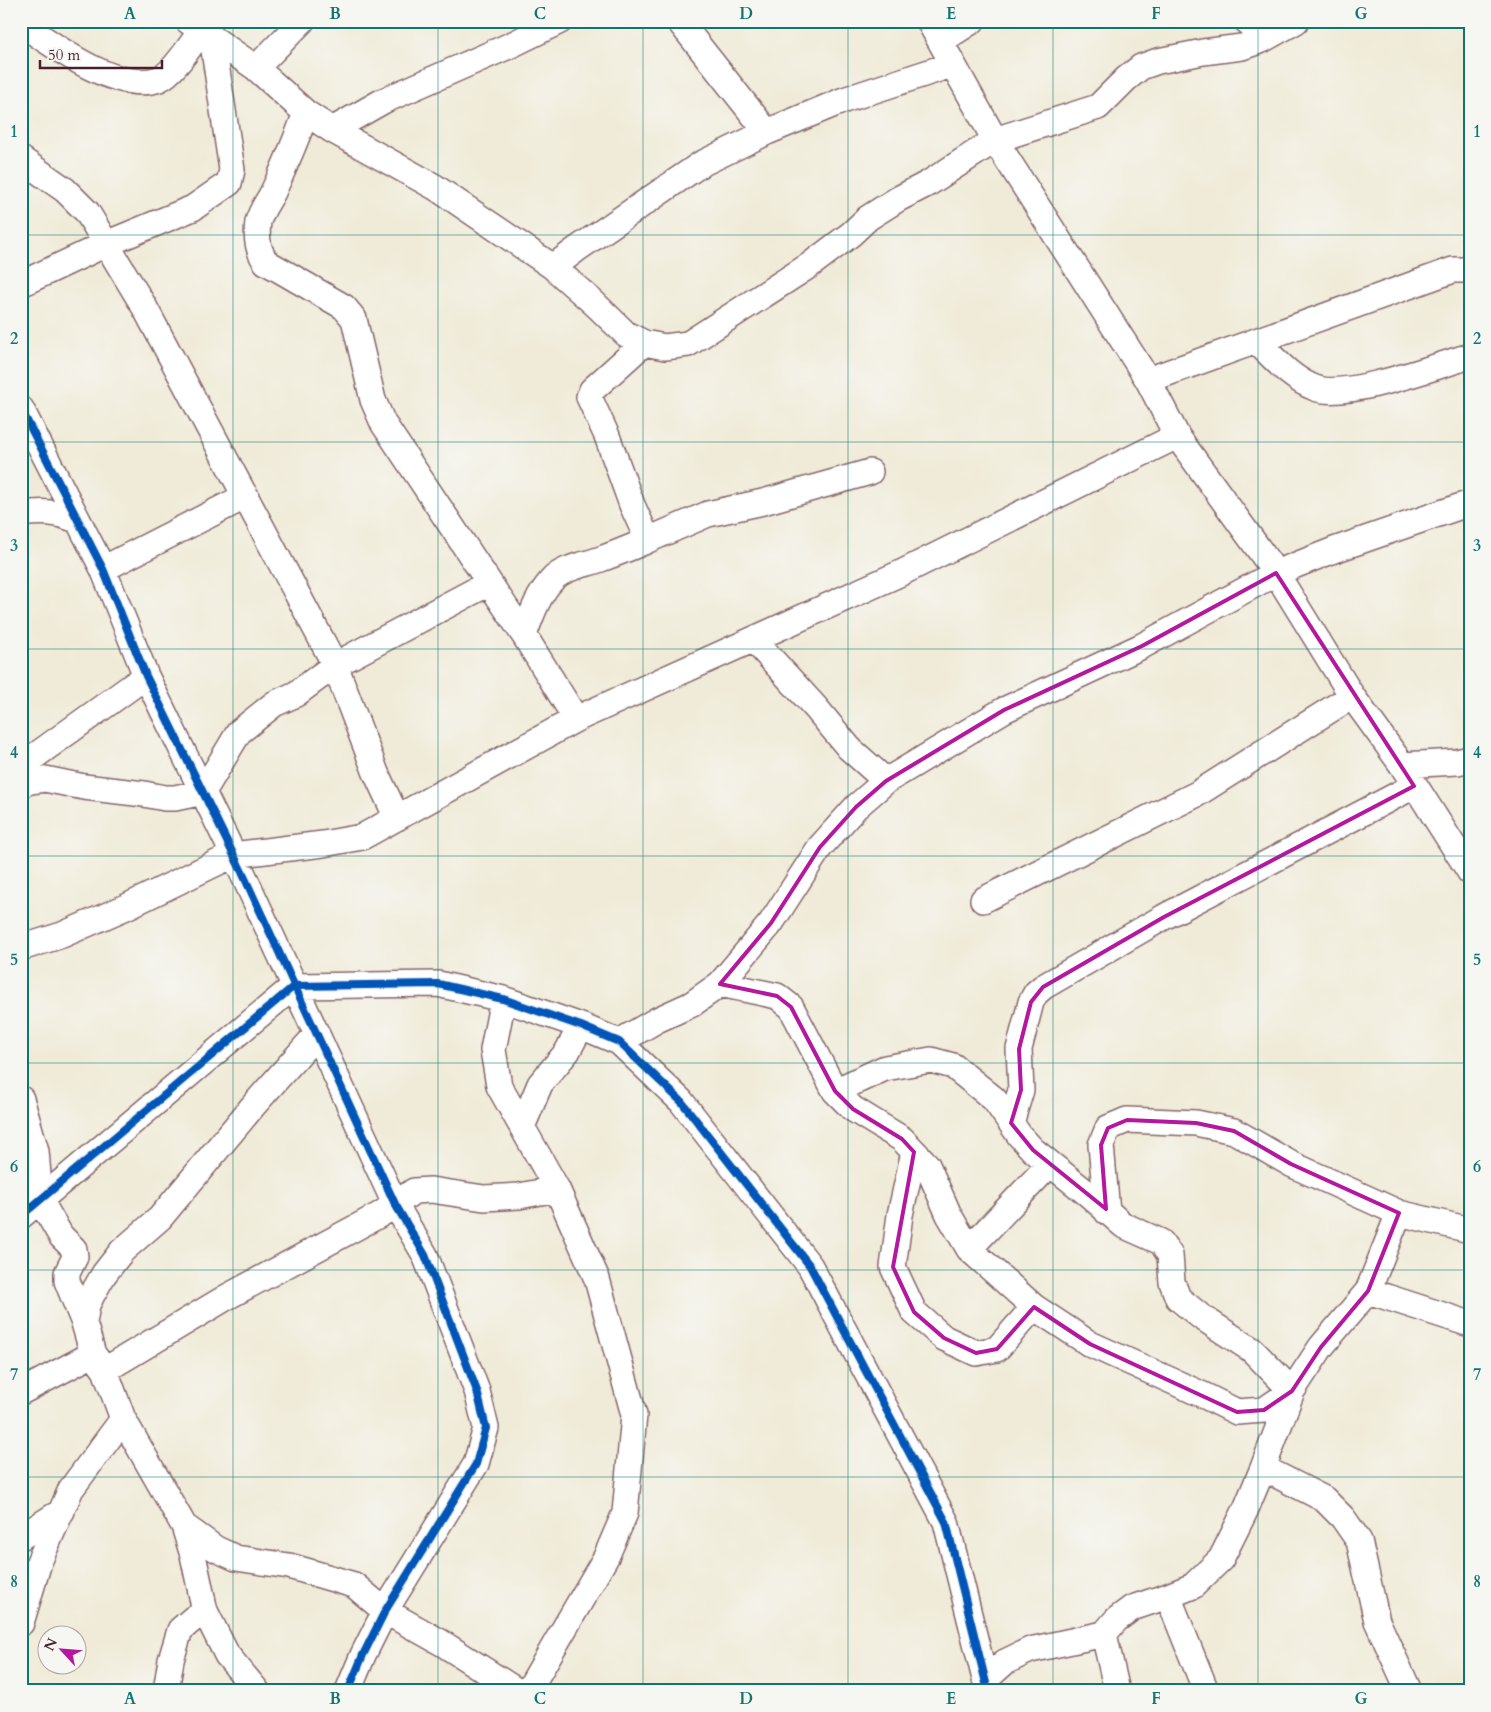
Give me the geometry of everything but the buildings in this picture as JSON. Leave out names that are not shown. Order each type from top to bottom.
[{"type":"street","points":[[256,68],[302,21]]},
{"type":"street","points":[[332,130],[383,101],[511,45],[560,21]]},
{"type":"street","points":[[679,21],[767,132]]},
{"type":"street","points":[[972,21],[935,31],[951,65],[995,140],[1148,380],[1178,436],[1276,573],[1352,696],[1408,775],[1470,872]]},
{"type":"street","points":[[200,30],[256,68],[306,113],[332,130],[435,187],[553,267],[626,334],[644,343],[665,347],[688,344],[810,265],[851,234],[868,218],[898,199],[929,183],[995,140],[1098,107],[1141,67],[1158,61],[1203,52],[1242,47],[1255,30],[1296,21]]},
{"type":"street","points":[[21,23],[65,53],[106,74],[144,82],[160,78],[181,60],[200,30]]},
{"type":"street","points":[[21,284],[106,244],[193,208],[229,183],[232,170],[200,30]]},
{"type":"street","points":[[553,267],[576,249],[701,164],[767,132],[844,100],[951,65]]},
{"type":"street","points":[[306,113],[272,194],[261,212],[258,223],[257,242],[259,254],[266,262],[344,307],[354,319],[373,400],[383,423],[524,635],[576,719]]},
{"type":"street","points":[[21,159],[65,190],[87,212],[145,308],[335,665],[376,773],[397,818]]},
{"type":"street","points":[[1148,380],[1454,270],[1470,270]]},
{"type":"street","points":[[1256,341],[1294,378],[1316,389],[1335,392],[1366,387],[1470,356]]},
{"type":"street","points":[[644,343],[592,390],[589,397],[607,436],[632,506],[648,540]]},
{"type":"street","points":[[21,409],[103,568],[146,676],[233,855],[395,1204],[425,1255],[477,1390],[486,1428],[476,1464],[385,1611],[348,1691]]},
{"type":"street","points":[[21,948],[62,935],[126,907],[233,855],[323,844],[362,837],[576,719],[901,573],[1178,436]]},
{"type":"street","points":[[524,635],[532,613],[542,594],[552,579],[563,571],[598,560],[708,514],[763,502],[870,472]]},
{"type":"street","points":[[103,568],[246,496]]},
{"type":"street","points":[[619,1042],[657,1020],[692,1004],[720,984],[771,922],[820,847],[856,807],[886,781],[1004,710],[1142,646],[1276,573],[1334,550],[1470,504]]},
{"type":"street","points":[[21,514],[54,512],[77,520]]},
{"type":"street","points":[[21,785],[30,781],[45,780],[165,798],[175,798],[203,792],[239,732],[274,704],[296,694],[335,665],[490,583]]},
{"type":"street","points":[[754,640],[816,708],[849,748],[886,781]]},
{"type":"street","points":[[21,766],[146,676]]},
{"type":"street","points":[[983,900],[1197,794],[1352,696]]},
{"type":"street","points":[[1011,1123],[1021,1090],[1019,1049],[1031,1002],[1036,993],[1042,988],[1408,775],[1470,759]]},
{"type":"street","points":[[21,1216],[294,986],[438,984],[503,999],[581,1026],[619,1042],[682,1101],[810,1266],[946,1522],[987,1685]]},
{"type":"street","points":[[720,984],[776,996],[792,1007],[835,1091],[853,1109],[902,1139],[927,1165],[949,1215],[969,1249],[1034,1307],[1090,1344],[1237,1412],[1264,1410],[1292,1392]]},
{"type":"street","points":[[503,999],[493,1050],[499,1086],[557,1189],[597,1279],[634,1415],[626,1513],[606,1557],[528,1691]]},
{"type":"street","points":[[522,1127],[540,1084],[566,1052],[581,1026]]},
{"type":"street","points":[[84,1323],[90,1299],[104,1274],[122,1251],[160,1218],[253,1106],[317,1034]]},
{"type":"street","points":[[835,1091],[885,1068],[930,1060],[953,1066],[994,1099],[1020,1136],[1033,1150],[1050,1164],[1096,1188]]},
{"type":"street","points":[[21,1099],[36,1151],[40,1200],[61,1236],[74,1249],[75,1257],[67,1273],[67,1281],[99,1362],[123,1419],[184,1526],[193,1556],[205,1611],[227,1656],[257,1691]]},
{"type":"street","points":[[1292,1392],[1252,1350],[1200,1316],[1178,1298],[1172,1282],[1170,1254],[1161,1242],[1123,1225],[1107,1212],[1096,1188],[1100,1145],[1108,1128],[1127,1120],[1196,1123],[1234,1131],[1291,1164],[1399,1213],[1470,1230]]},
{"type":"street","points":[[914,1152],[900,1214],[892,1266],[914,1312],[944,1338],[976,1353],[997,1349],[1034,1307]]},
{"type":"street","points":[[969,1249],[1050,1164]]},
{"type":"street","points":[[21,1392],[99,1362],[227,1297],[381,1214],[414,1191],[431,1190],[484,1198],[519,1196],[557,1189]]},
{"type":"street","points":[[987,1685],[1005,1662],[1030,1650],[1104,1634],[1116,1620],[1132,1608],[1193,1586],[1221,1559],[1245,1512],[1292,1392],[1321,1347],[1368,1291],[1399,1213]]},
{"type":"street","points":[[1368,1291],[1470,1324]]},
{"type":"street","points":[[21,1623],[39,1562],[70,1489],[123,1419]]},
{"type":"street","points":[[1263,1468],[1324,1499],[1343,1518],[1359,1541],[1377,1621],[1409,1691]]},
{"type":"street","points":[[21,1537],[62,1511]]},
{"type":"street","points":[[184,1526],[216,1549],[236,1558],[289,1566],[354,1585],[385,1611],[442,1643],[517,1691]]},
{"type":"street","points":[[1168,1596],[1206,1691]]},
{"type":"street","points":[[166,1691],[171,1660],[180,1630],[205,1611]]},
{"type":"street","points":[[1104,1634],[1117,1691]]},
{"type":"highlighted area","points":[[1276,573],[1414,786],[1164,917],[1043,987],[1031,1002],[1019,1049],[1021,1090],[1011,1123],[1033,1150],[1106,1209],[1101,1145],[1108,1128],[1127,1120],[1196,1123],[1234,1131],[1291,1164],[1399,1213],[1368,1291],[1321,1347],[1292,1391],[1264,1410],[1237,1412],[1090,1344],[1034,1307],[997,1349],[976,1353],[944,1338],[914,1312],[893,1267],[914,1152],[902,1139],[853,1109],[835,1091],[791,1007],[777,996],[720,984],[771,923],[820,847],[856,807],[886,781],[1004,710],[1142,646]]},
{"type":"cycle path","points":[[21,409],[103,569],[146,676],[242,872],[395,1204],[425,1255],[477,1391],[486,1428],[476,1464],[385,1611],[348,1691]]},
{"type":"cycle path","points":[[21,1216],[294,986],[438,984],[503,999],[581,1026],[619,1042],[681,1101],[810,1266],[946,1522],[988,1691]]}]
